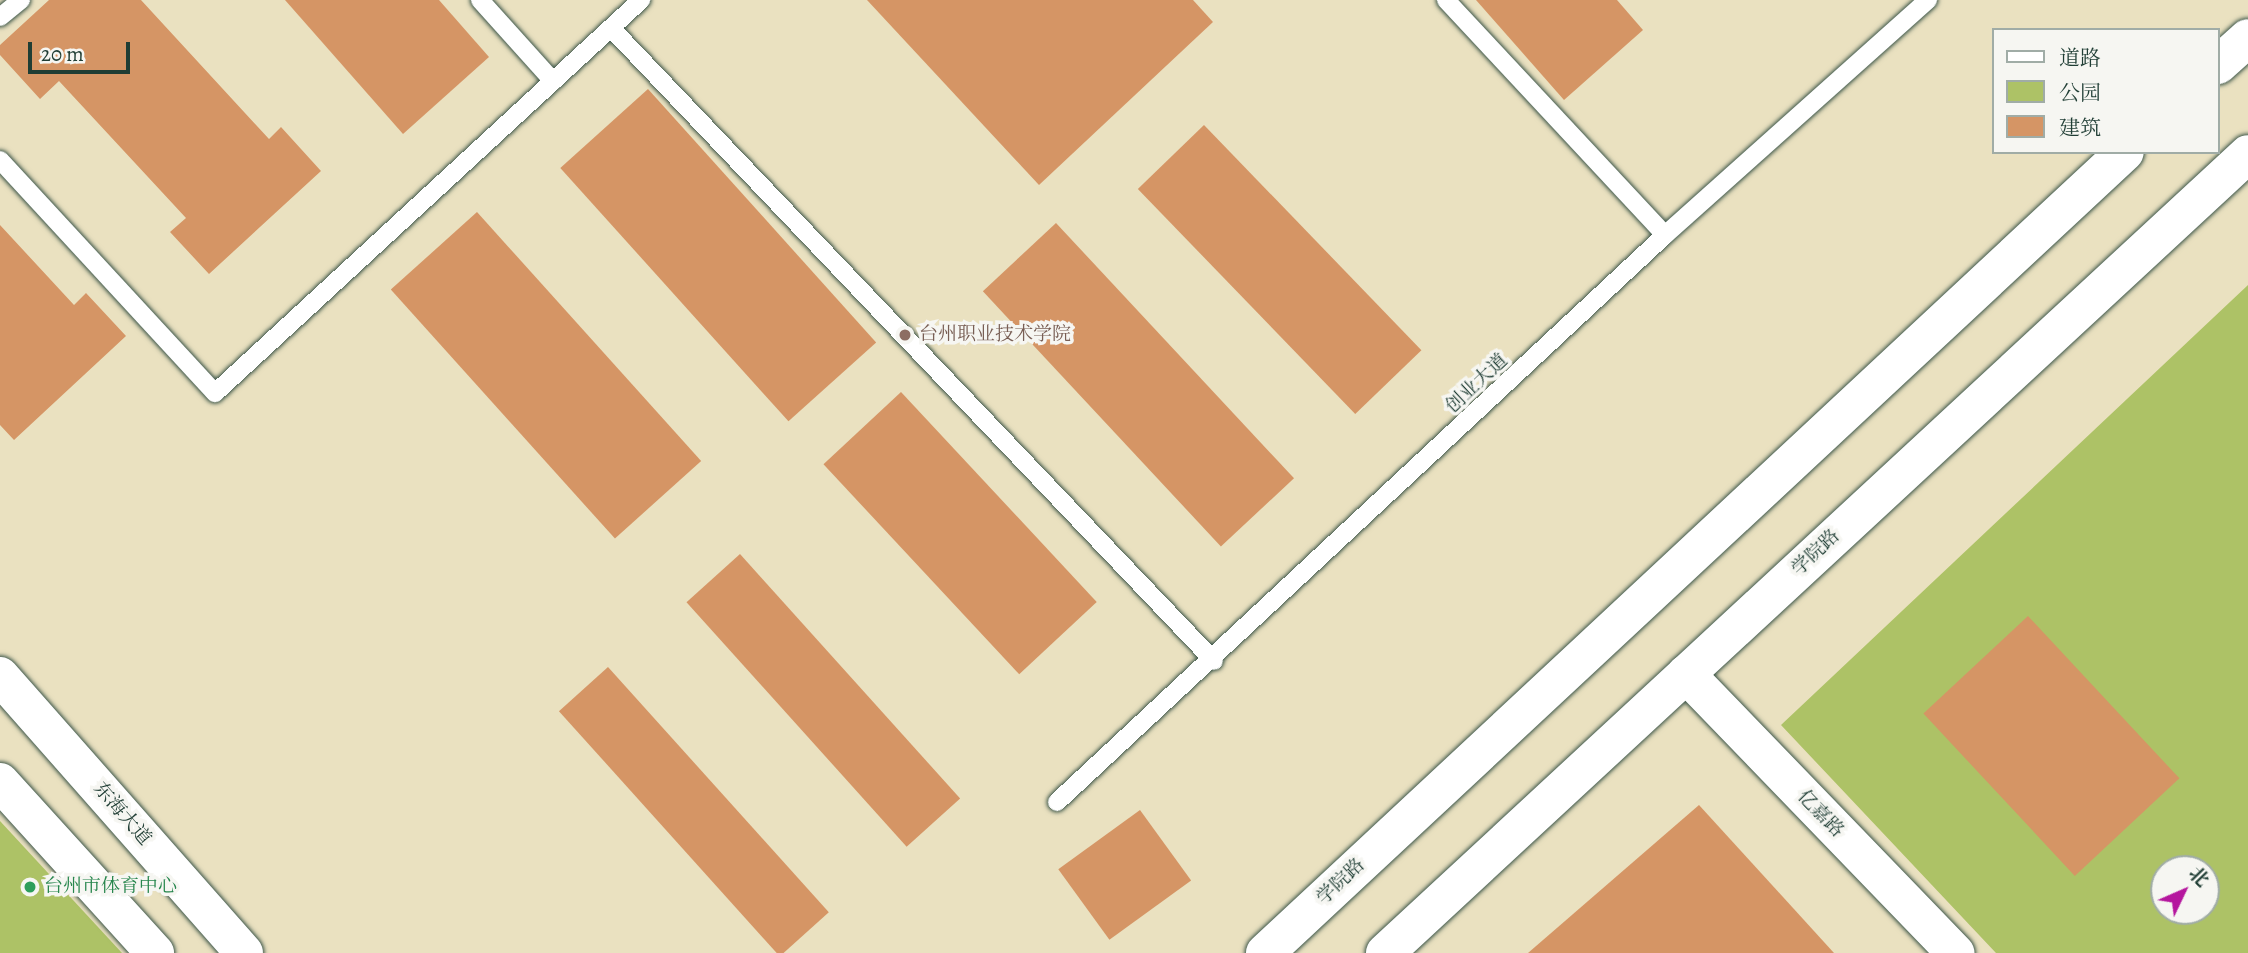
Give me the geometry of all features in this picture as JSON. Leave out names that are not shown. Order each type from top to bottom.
[{"type":"main road","points":[[2220,63],[2248,38]]},
{"type":"main road","name":"学院路","points":[[1265,953],[2123,154]]},
{"type":"main road","name":"学院路","points":[[1385,953],[2248,154]]},
{"type":"main road","name":"亿嘉路","points":[[1686,674],[1955,953]]},
{"type":"main road","name":"东海大道","points":[[0,676],[244,953]]},
{"type":"main road","points":[[0,782],[155,953]]},
{"type":"lane","points":[[0,18],[21,0]]},
{"type":"lane","points":[[480,0],[553,81]]},
{"type":"lane","points":[[0,160],[215,393],[641,0]]},
{"type":"lane","points":[[1446,0],[1665,235]]},
{"type":"lane","name":"创业大道","points":[[1057,802],[1214,660],[1665,235],[1928,0]]},
{"type":"lane","points":[[611,27],[1214,660]]},
{"type":"green space","points":[[2248,285],[2248,953],[1996,953],[1781,725]]},
{"type":"green space","name":"台州市体育中心","points":[[0,821],[122,953],[0,953]]},
{"type":"building","points":[[49,0],[141,0],[269,139],[281,127],[321,171],[209,274],[170,232],[186,218],[59,81],[40,99],[0,55],[0,45]]},
{"type":"building","points":[[285,0],[439,0],[489,57],[403,134]]},
{"type":"building","points":[[867,0],[1193,0],[1213,22],[1039,185]]},
{"type":"building","points":[[1476,0],[1617,0],[1643,30],[1564,100]]},
{"type":"building","points":[[648,89],[876,342],[788,421],[560,168]]},
{"type":"building","points":[[1204,125],[1421,350],[1355,414],[1138,189]]},
{"type":"building","points":[[477,212],[701,461],[615,539],[391,290]]},
{"type":"building","points":[[1056,223],[1294,478],[1221,546],[983,291]]},
{"type":"building","points":[[0,225],[74,305],[86,293],[126,336],[14,440],[0,425]]},
{"type":"building","points":[[901,392],[1097,602],[1019,674],[823,464]]},
{"type":"building","points":[[740,554],[960,798],[907,847],[686,602]]},
{"type":"building","points":[[2028,616],[2179,778],[2075,876],[1923,714]]},
{"type":"building","points":[[608,667],[829,912],[784,953],[777,953],[559,711]]},
{"type":"building","points":[[1699,805],[1834,953],[1528,953]]},
{"type":"building","points":[[1140,810],[1191,880],[1109,940],[1058,869]]},
{"type":"place","name":"台州职业技术学院","points":[[905,335]]},
{"type":"place","name":"台州市体育中心","points":[[30,887]]}]
